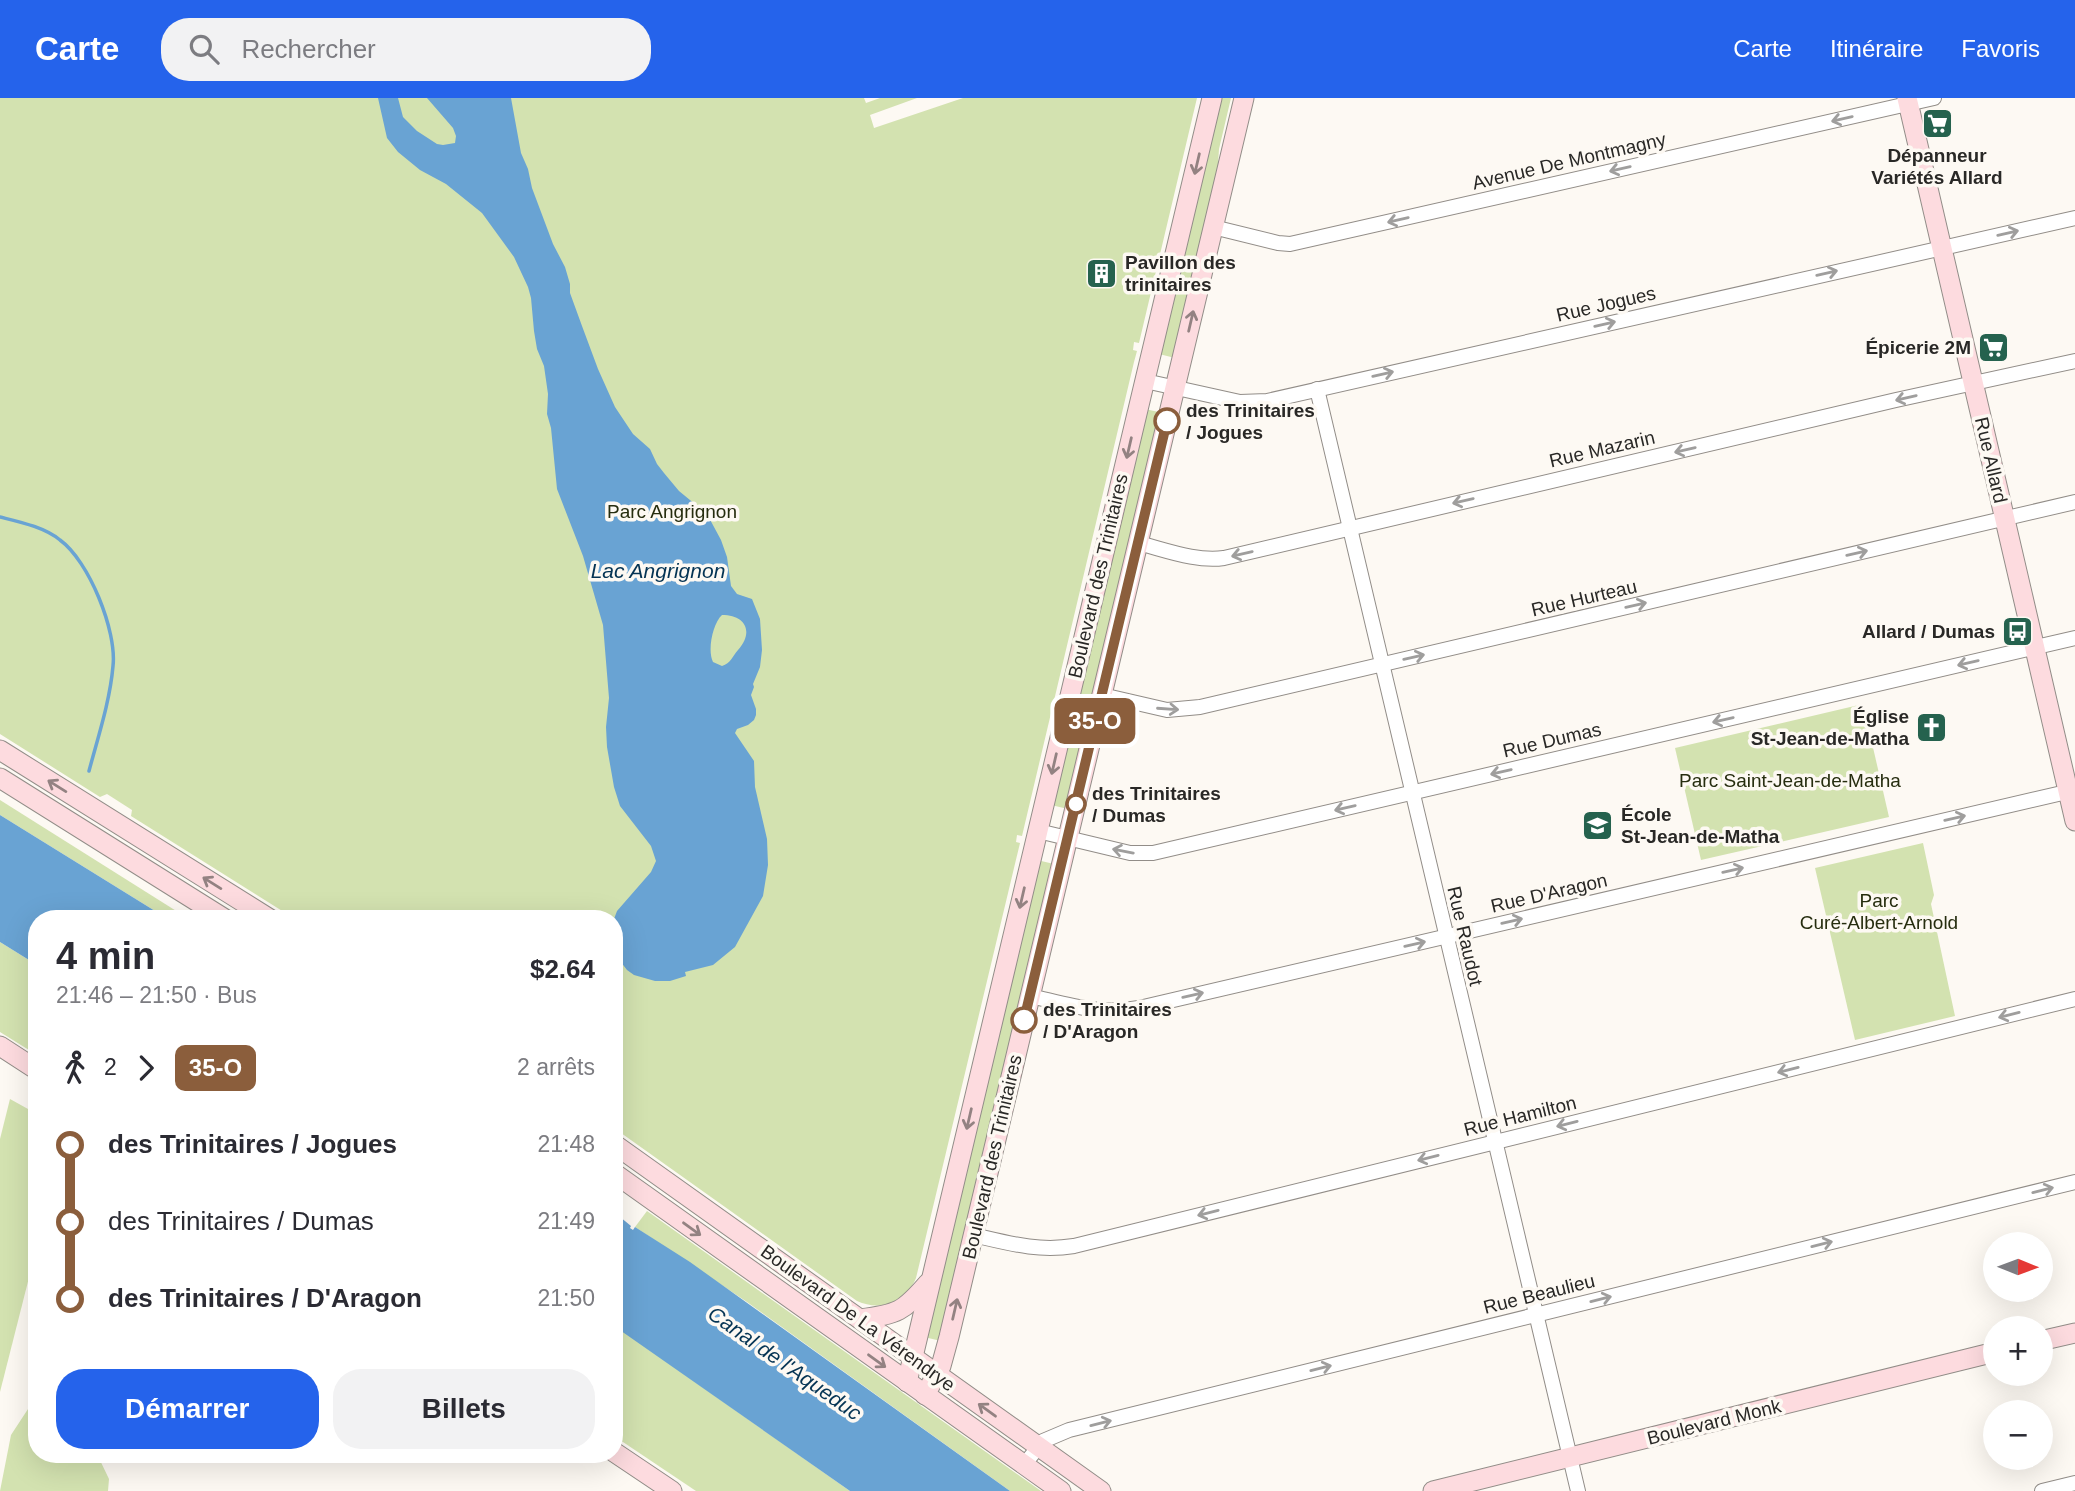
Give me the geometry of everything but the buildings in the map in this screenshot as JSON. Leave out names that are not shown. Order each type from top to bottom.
[{"type":"main road","name":"Boulevard des Trinitaires","points":[[906,1382],[1212,98]]},
{"type":"main road","name":"Boulevard des Trinitaires","points":[[925,1395],[937,1374],[947,1345],[1244,98]]},
{"type":"main road","name":"Rue Allard","points":[[1908,101],[2004,519],[2072,791],[2075,821]]},
{"type":"main road","points":[[0,750],[256,910]]},
{"type":"main road","points":[[0,778],[211,910]]},
{"type":"main road","points":[[0,1046],[28,1064]]},
{"type":"main road","name":"Boulevard De La Vérendrye","points":[[623,1150],[1101,1491]]},
{"type":"main road","name":"Boulevard De La Vérendrye","points":[[623,1179],[1061,1491]]},
{"type":"main road","points":[[860,1319],[900,1311],[912,1302],[931,1280]]},
{"type":"main road","points":[[2053,1338],[2075,1333]]},
{"type":"main road","name":"Boulevard Monk","points":[[1433,1491],[1983,1355]]},
{"type":"main road","points":[[623,1458],[672,1491]]},
{"type":"street","name":"Avenue De Montmagny","points":[[1213,227],[1290,244],[1908,101],[1934,98]]},
{"type":"street","name":"Rue Jogues","points":[[1145,381],[1247,403],[1267,401],[2075,218]]},
{"type":"street","name":"Rue Mazarin","points":[[1138,544],[1213,560],[2075,361]]},
{"type":"street","name":"Rue Raudot","points":[[1317,389],[1578,1491]]},
{"type":"street","name":"Rue Hurteau","points":[[1102,695],[1156,709],[1189,709],[2075,502]]},
{"type":"street","name":"Rue Dumas","points":[[1038,831],[1130,853],[1153,853],[2075,638]]},
{"type":"street","name":"Rue D'Aragon","points":[[1030,996],[1086,1009],[1111,1012],[1124,1010],[2072,791]]},
{"type":"street","name":"Rue Hamilton","points":[[973,1235],[1024,1247],[1048,1250],[1061,1248],[2075,999]]},
{"type":"street","name":"Rue Beaulieu","points":[[1024,1465],[1038,1446],[1048,1438],[1069,1430],[2075,1182]]},
{"type":"street","points":[[2042,1491],[2075,1483]]},
{"type":"green space","name":"Parc Angrignon","points":[[0,98],[864,98],[866,103],[880,98],[917,98],[870,115],[874,128],[963,98],[1197,98],[1139,343],[1134,342],[1133,350],[1137,351],[1022,836],[1017,835],[1016,842],[1020,843],[916,1278],[906,1293],[892,1303],[875,1305],[857,1301],[623,1134],[623,910],[281,910],[131,816],[132,810],[107,794],[100,797],[0,734]]},
{"type":"green space","points":[[1219,98],[1231,98],[1219,149],[1217,180],[1175,358],[1159,354]]},
{"type":"green space","points":[[1145,409],[1163,413],[1068,809],[1051,805]]},
{"type":"green space","name":"Parc Saint-Jean-de-Matha","points":[[1863,704],[1889,817],[1701,860],[1675,748]]},
{"type":"green space","points":[[0,800],[175,910],[153,910],[0,815]]},
{"type":"green space","name":"Parc Curé-Albert-Arnold","points":[[1923,843],[1934,895],[1931,904],[1955,1016],[1855,1040],[1815,868]]},
{"type":"green space","points":[[1037,860],[1054,864],[941,1341],[924,1337]]},
{"type":"green space","points":[[0,942],[28,959],[28,1049],[0,1032]]},
{"type":"green space","points":[[10,1099],[28,1109],[28,1282],[0,1392],[0,1139]]},
{"type":"green space","points":[[647,1211],[1041,1491],[1010,1491],[747,1302],[635,1227]]},
{"type":"green space","points":[[623,1332],[850,1491],[696,1491],[623,1442]]},
{"type":"green space","points":[[28,1409],[28,1463],[101,1463],[109,1479],[108,1491],[0,1491],[11,1435]]},
{"type":"water","name":"Lac Angrignon","points":[[378,98],[398,98],[403,117],[417,131],[443,145],[455,143],[456,136],[453,128],[427,98],[511,98],[521,153],[532,188],[553,244],[565,267],[570,293],[615,407],[633,434],[650,449],[657,464],[679,491],[707,514],[727,557],[731,586],[737,594],[752,599],[760,619],[760,667],[751,695],[756,715],[754,720],[737,729],[735,733],[754,761],[755,787],[767,839],[768,865],[763,896],[735,947],[713,965],[685,972],[686,976],[670,981],[655,981],[634,975],[623,965],[623,910],[618,910],[651,872],[656,861],[651,846],[620,806],[614,787],[607,747],[609,698],[603,625],[583,556],[557,489],[544,366],[537,349],[528,287],[514,257],[482,213],[446,184],[420,170],[398,152],[387,138]],"holes":[[[722,615],[737,618],[745,626],[746,637],[731,660],[722,666],[713,662],[711,657],[716,624]]]},
{"type":"water","points":[[0,815],[153,910],[28,910],[28,959],[0,942]]},
{"type":"water","name":"Canal de l'Aqueduc","points":[[623,1219],[633,1230],[635,1227],[690,1262],[1010,1491],[850,1491],[623,1332]]},
{"type":"waterway","points":[[0,517],[47,532],[71,550],[91,580],[106,616],[113,666],[89,771]]},
{"type":"bus line","name":"35-O","points":[[1024,1020],[1167,421]]},
{"type":"place","name":"Dépanneur Variétés Allard","points":[[1937,124]]},
{"type":"place","name":"Pavillon des trinitaires","points":[[1102,273]]},
{"type":"place","name":"Épicerie 2M","points":[[1994,347]]},
{"type":"place","name":"des Trinitaires / Jogues","points":[[1167,421]]},
{"type":"place","name":"Allard / Dumas","points":[[2018,631]]},
{"type":"place","name":"Église St-Jean-de-Matha","points":[[1932,727]]},
{"type":"place","name":"des Trinitaires / Dumas","points":[[1076,804]]},
{"type":"place","name":"École St-Jean-de-Matha","points":[[1598,825]]},
{"type":"place","name":"des Trinitaires / D'Aragon","points":[[1024,1020]]}]
